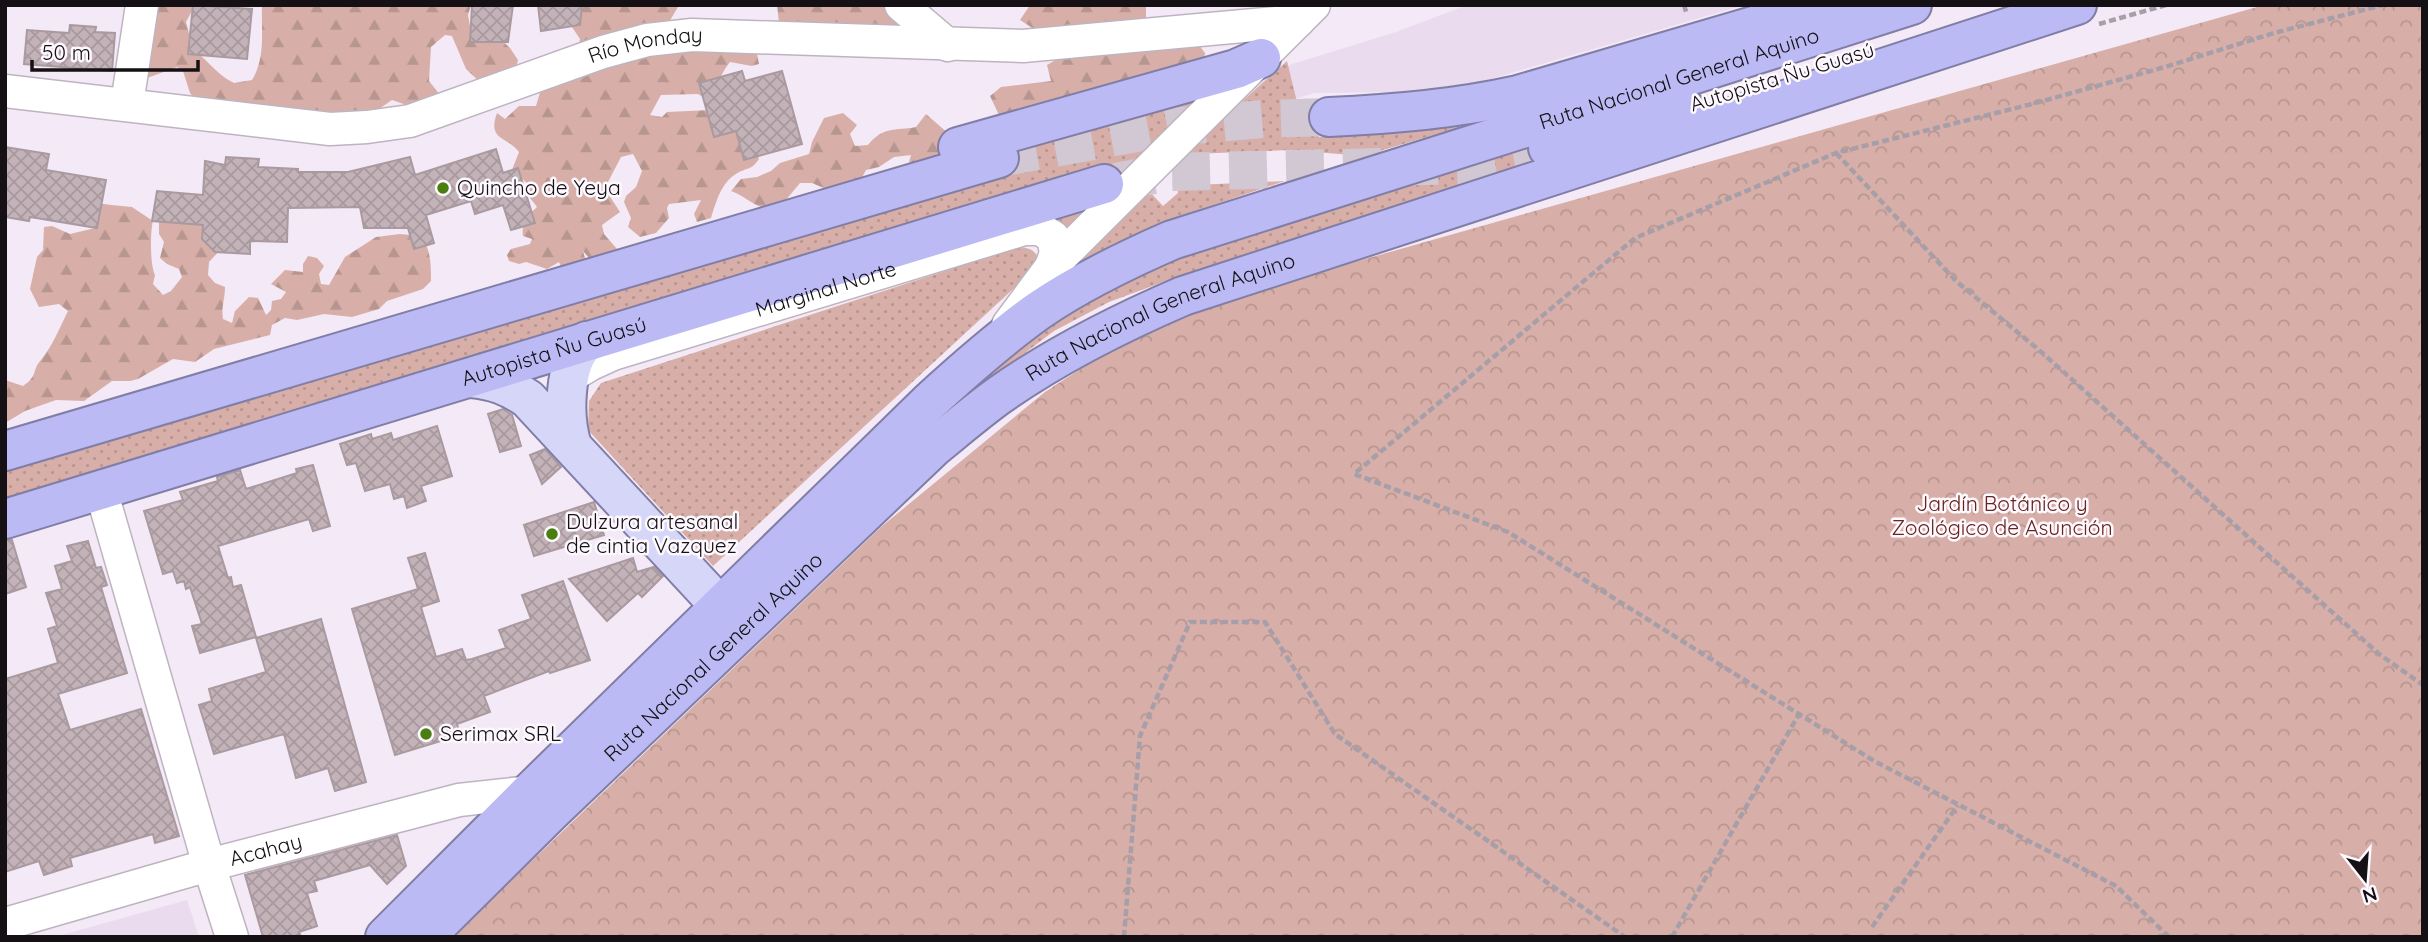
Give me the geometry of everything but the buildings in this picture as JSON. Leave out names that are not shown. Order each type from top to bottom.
[{"type":"highway","points":[[1329,117],[1418,112],[1484,103],[1825,5]]},
{"type":"highway","name":"Ruta Nacional General Aquino","points":[[385,937],[929,402],[995,344],[1039,310],[1082,284],[1172,240],[1912,5]]},
{"type":"highway","name":"Autopista Ñu Guasú","points":[[1532,153],[1945,27],[2032,5]]},
{"type":"highway","name":"Ruta Nacional General Aquino","points":[[425,937],[551,811],[934,447],[996,398],[1068,351],[1134,317],[1183,296],[2077,5]]},
{"type":"highway","points":[[392,337],[532,276],[852,177],[1236,69],[1261,58]]},
{"type":"highway","points":[[5,451],[999,158]]},
{"type":"highway","name":"Autopista Ñu Guasú","points":[[5,519],[1104,184]]},
{"type":"main road","points":[[572,446],[565,415],[566,396],[578,348],[587,341]]},
{"type":"main road","points":[[471,378],[506,384],[528,399],[720,606]]},
{"type":"street","points":[[127,104],[142,5]]},
{"type":"street","points":[[901,5],[948,45]]},
{"type":"street","points":[[995,344],[1051,267],[1306,13]]},
{"type":"street","name":"Río Monday","points":[[5,91],[330,129],[367,127],[410,121],[603,52],[647,40],[692,35],[1023,46],[1306,13]]},
{"type":"street","name":"Marginal Norte","points":[[571,376],[613,354],[1024,229],[1040,229],[1053,237],[1056,253],[1051,267]]},
{"type":"street","points":[[101,490],[232,937]]},
{"type":"street","name":"Acahay","points":[[5,924],[209,865],[459,800],[530,792]]},
{"type":"path","points":[[2169,937],[2116,886],[1874,761],[1508,532],[1354,474],[1635,238],[1836,153],[2032,104],[2274,33],[2383,5]]},
{"type":"path","points":[[1836,153],[1956,281],[2039,350],[2379,654],[2423,685]]},
{"type":"path","points":[[1124,937],[1140,736],[1190,622],[1265,622],[1335,734],[1625,937]]},
{"type":"path","points":[[1672,937],[1799,714]]},
{"type":"path","points":[[1872,927],[1958,805]]},
{"type":"shaded area","points":[[1467,5],[1744,5],[1470,85],[1405,92],[1314,93],[1127,151],[1118,118],[1396,32]]},
{"type":"shaded area","points":[[187,900],[199,937],[55,937]]},
{"type":"green space","points":[[144,5],[190,5],[193,9],[186,22],[190,37],[189,46],[234,83],[252,80],[256,71],[262,44],[262,5],[471,5],[468,15],[471,32],[494,33],[518,60],[516,68],[481,83],[466,69],[452,36],[445,35],[431,47],[429,81],[441,96],[415,108],[392,100],[379,109],[366,113],[206,114],[190,93],[183,71],[177,67],[139,81]]},
{"type":"green space","points":[[588,5],[693,5],[678,7],[660,37],[756,49],[759,64],[752,66],[730,62],[708,94],[703,97],[698,94],[661,95],[650,115],[662,117],[667,112],[710,110],[752,142],[759,159],[726,182],[711,218],[697,222],[694,214],[701,200],[669,204],[669,218],[656,233],[640,237],[628,227],[631,218],[624,202],[626,196],[636,187],[642,171],[633,154],[621,157],[608,182],[607,192],[620,212],[602,225],[604,234],[617,249],[590,259],[583,251],[587,265],[562,270],[559,262],[547,269],[526,262],[519,264],[509,261],[507,255],[511,249],[530,244],[532,239],[523,236],[523,227],[528,216],[537,207],[528,195],[528,184],[512,170],[519,152],[496,133],[497,113],[505,119],[519,106],[536,106],[541,89],[578,48],[580,39],[572,27],[571,16],[576,10]]},
{"type":"green space","points":[[777,5],[891,5],[904,26],[843,54],[828,57],[780,31]]},
{"type":"green space","points":[[1030,5],[1146,5],[1146,20],[1195,40],[1205,53],[1203,67],[1005,128],[990,96],[1001,87],[1051,81],[1047,65],[1057,59],[1057,44],[1020,20]]},
{"type":"green space","name":"Jardín Botánico y Zoológico de Asunción","points":[[2264,5],[2423,5],[2423,937],[452,937],[881,527],[1045,392],[1136,333],[1227,298]]},
{"type":"green space","points":[[1287,61],[1297,102],[1320,101],[1319,137],[1460,127],[1363,156],[1290,150],[1192,154],[1195,185],[1285,181],[1172,219],[1070,269],[1148,190],[1163,206],[1178,193],[1177,186],[1194,185],[1189,149]]},
{"type":"green space","points":[[1221,83],[1068,242],[1063,230],[5,499],[5,461],[1004,140]]},
{"type":"green space","points":[[843,113],[857,125],[850,134],[855,146],[868,145],[884,132],[916,127],[926,114],[957,141],[949,151],[920,166],[909,162],[911,155],[894,157],[879,167],[866,170],[857,187],[826,189],[812,183],[800,183],[785,201],[763,208],[731,191],[741,179],[757,177],[771,171],[780,163],[809,154],[824,118]]},
{"type":"green space","points":[[1527,139],[1533,167],[1185,274],[1109,302],[1054,331],[955,406],[953,403],[1065,310],[1156,260]]},
{"type":"green space","points":[[91,203],[132,207],[153,221],[153,284],[163,295],[171,291],[182,277],[179,269],[160,258],[164,242],[159,234],[159,221],[203,214],[203,225],[216,232],[224,246],[209,262],[208,275],[215,283],[225,287],[223,319],[232,323],[235,311],[249,297],[258,298],[266,315],[271,310],[272,301],[281,299],[286,292],[271,284],[285,270],[303,272],[303,264],[308,256],[317,258],[324,266],[319,274],[321,284],[329,285],[345,257],[376,237],[400,234],[421,236],[429,252],[431,281],[423,289],[387,301],[379,309],[352,317],[324,314],[297,320],[285,318],[272,325],[270,335],[214,349],[195,362],[173,359],[138,379],[112,381],[84,401],[56,400],[25,411],[5,423],[5,380],[23,386],[31,379],[68,311],[59,304],[39,307],[30,289],[37,257],[43,250],[44,227],[52,226],[70,234],[95,228]]},
{"type":"green space","points":[[1019,247],[1030,249],[1036,254],[1036,268],[713,566],[588,430],[589,401],[601,383]]},
{"type":"tunnel","points":[[999,158],[1169,127],[1329,117]]},
{"type":"tunnel","points":[[1116,182],[1169,172],[1465,165],[1532,153]]},
{"type":"place","name":"Quincho de Yeya","points":[[443,188]]},
{"type":"place","name":"Dulzura artesanal de cintia Vazquez","points":[[552,534]]},
{"type":"place","name":"Serimax SRL","points":[[426,734]]}]
